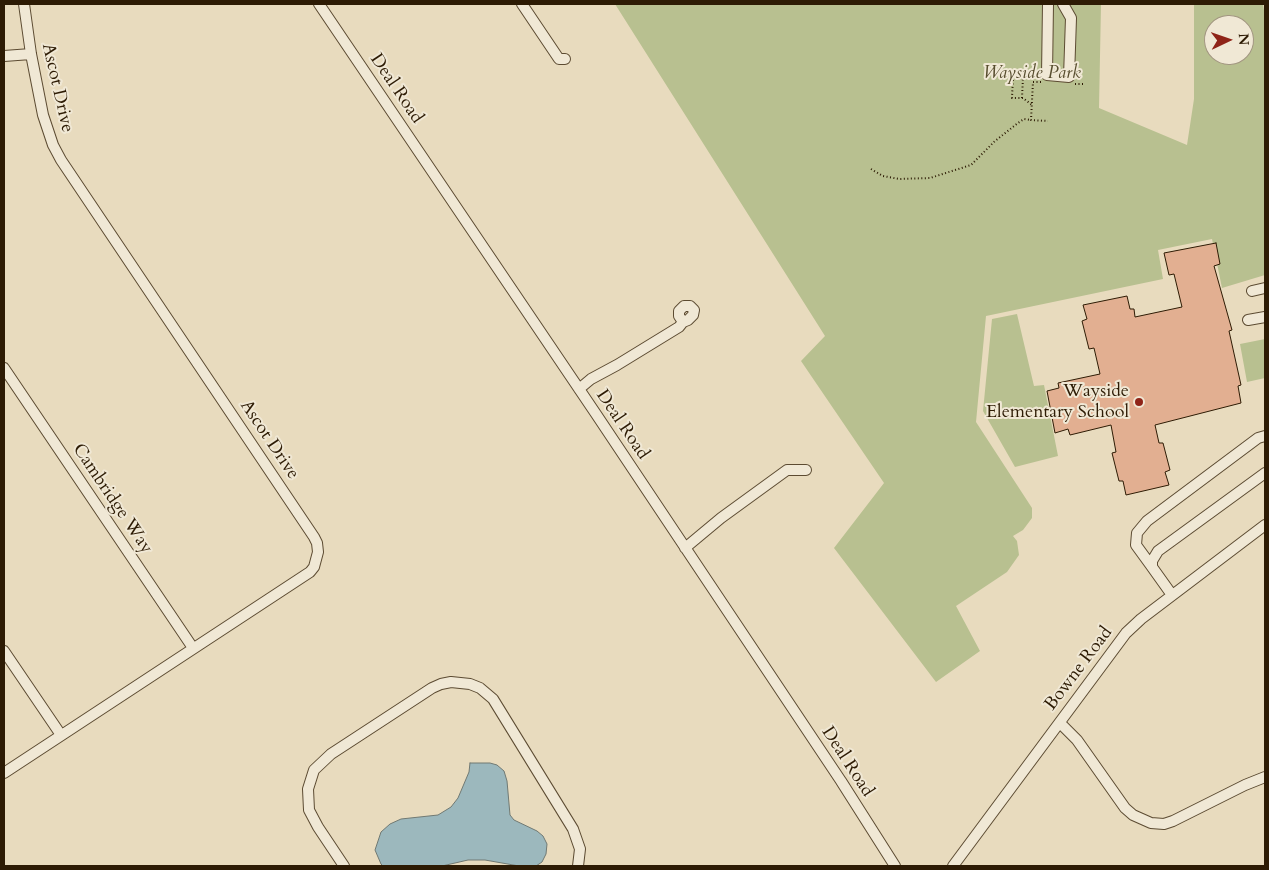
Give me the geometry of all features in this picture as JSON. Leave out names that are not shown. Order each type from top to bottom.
[{"type":"street","name":"Ascot Drive","points":[[4,773],[310,572],[318,557],[317,543],[61,160],[47,129],[31,54],[24,4]]},
{"type":"street","name":"Deal Road","points":[[319,4],[579,389],[896,866]]},
{"type":"street","points":[[522,4],[559,59],[565,59]]},
{"type":"street","points":[[1048,4],[1047,75],[1069,77],[1071,18],[1062,4]]},
{"type":"street","points":[[4,56],[31,54]]},
{"type":"street","points":[[1252,291],[1265,288]]},
{"type":"street","points":[[1248,320],[1265,317]]},
{"type":"street","points":[[579,389],[591,379],[679,327],[683,322]]},
{"type":"street","name":"Cambridge Way","points":[[4,368],[194,648]]},
{"type":"street","points":[[1172,595],[1136,545],[1138,533],[1147,521],[1258,438],[1265,436]]},
{"type":"street","points":[[685,548],[721,518],[788,470],[806,470]]},
{"type":"street","points":[[1152,567],[1152,561],[1158,551],[1265,473]]},
{"type":"street","name":"Bowne Road","points":[[953,866],[1126,633],[1141,619],[1265,524]]},
{"type":"street","points":[[4,651],[61,735]]},
{"type":"street","points":[[344,866],[318,827],[310,810],[308,788],[314,770],[331,754],[432,688],[451,682],[470,684],[480,688],[493,699],[573,829],[580,849],[578,866]]},
{"type":"street","points":[[1060,723],[1077,740],[1125,808],[1132,815],[1151,823],[1164,824],[1173,821],[1245,785],[1265,778]]},
{"type":"path","points":[[1032,75],[1023,77],[1013,76],[1012,98],[1022,98],[1032,105]]},
{"type":"path","points":[[1022,98],[1023,77]]},
{"type":"path","points":[[1031,120],[1033,82],[1041,82]]},
{"type":"path","points":[[1075,84],[1083,84]]},
{"type":"path","points":[[871,169],[883,176],[899,179],[930,178],[971,165],[995,141],[1024,119],[1048,121]]},
{"type":"green space","name":"Wayside Park","points":[[615,4],[1101,4],[1099,108],[1187,145],[1194,99],[1194,4],[1263,4],[1265,17],[1265,275],[1222,288],[1212,239],[1158,250],[1163,279],[986,316],[976,422],[1032,508],[1032,518],[1023,530],[1013,536],[1017,541],[1019,555],[1007,572],[956,606],[980,651],[936,682],[834,548],[884,483],[801,361],[825,336]]},
{"type":"green space","points":[[1017,314],[1034,386],[1044,385],[1058,456],[1015,467],[983,411],[992,319]]},
{"type":"green space","points":[[1265,339],[1265,378],[1247,382],[1240,344]]},
{"type":"water","points":[[470,763],[490,763],[497,765],[504,771],[507,781],[510,815],[514,820],[537,831],[543,836],[547,844],[546,854],[542,862],[536,866],[519,866],[485,860],[468,860],[442,866],[383,866],[375,850],[381,832],[390,824],[401,819],[438,815],[451,807],[458,798],[469,772]]},
{"type":"building","points":[[1216,243],[1220,264],[1214,266],[1232,330],[1229,331],[1241,385],[1238,386],[1241,403],[1155,425],[1159,443],[1163,443],[1170,470],[1165,472],[1169,485],[1126,495],[1123,481],[1119,481],[1112,453],[1116,452],[1111,425],[1070,435],[1068,429],[1055,433],[1047,391],[1059,388],[1058,383],[1100,374],[1094,348],[1089,349],[1082,321],[1087,319],[1083,305],[1127,296],[1130,309],[1134,309],[1135,317],[1182,307],[1174,274],[1169,275],[1164,253]]},
{"type":"place","name":"Wayside Elementary School","points":[[1139,402]]}]
